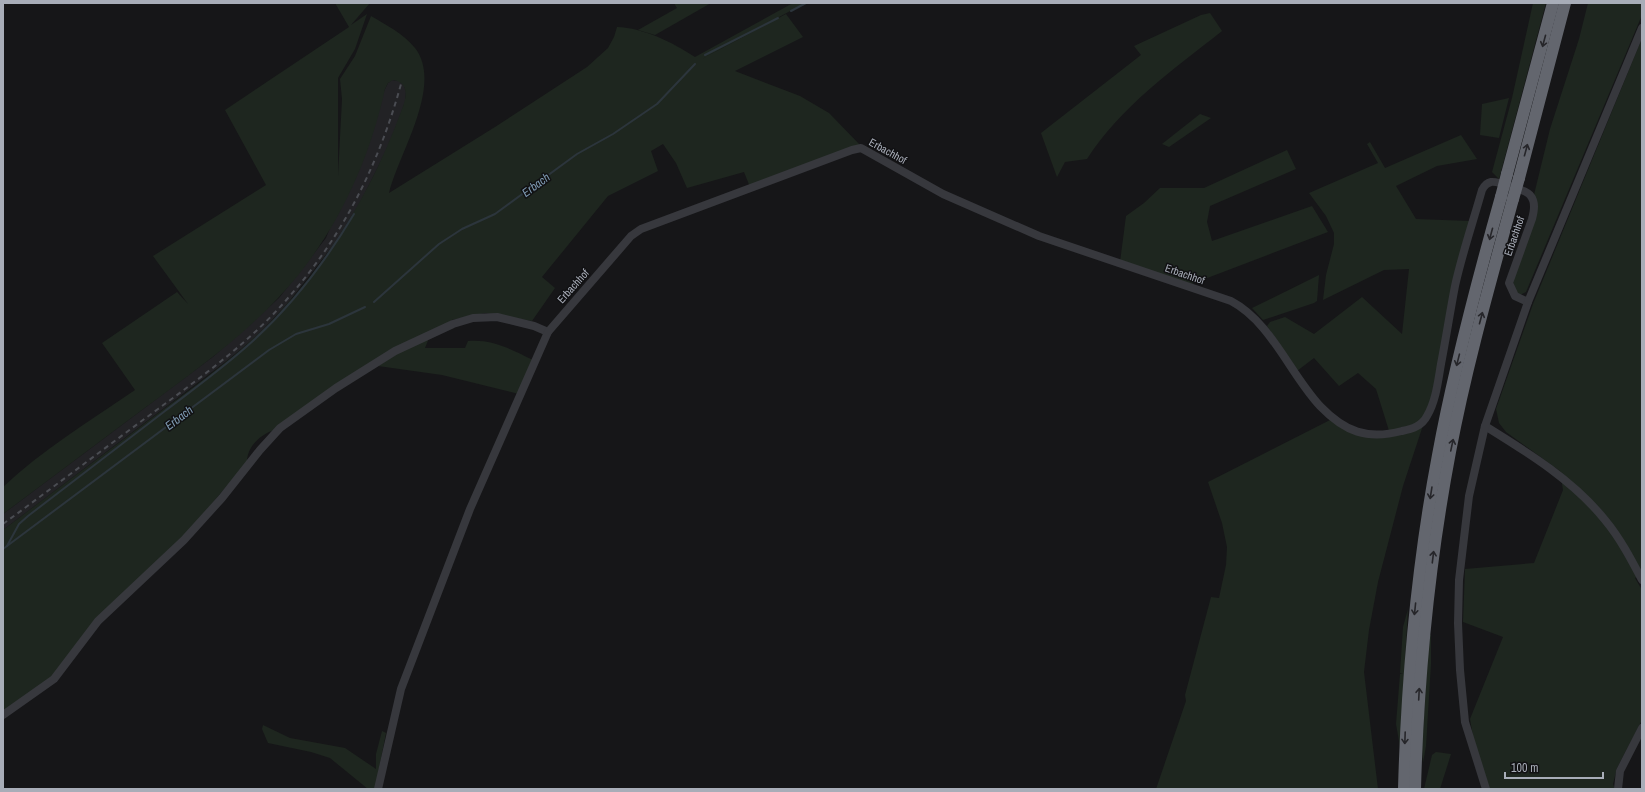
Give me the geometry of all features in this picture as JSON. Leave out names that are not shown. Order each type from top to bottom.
[{"type":"highway","points":[[1513,176],[1553,3]]},
{"type":"highway","points":[[1404,789],[1408,697],[1413,634],[1431,492],[1456,369],[1565,3]]},
{"type":"highway","points":[[1415,789],[1424,636],[1437,530],[1465,382],[1507,198]]},
{"type":"street","points":[[1486,789],[1466,722],[1460,670],[1458,623],[1459,580],[1469,496],[1484,426],[1528,302],[1642,28]]},
{"type":"street","name":"Erbachhof","points":[[548,332],[631,236],[641,229],[852,150],[861,148],[943,194],[988,215],[1039,236],[1231,301],[1241,306],[1259,324],[1320,406],[1340,424],[1368,435],[1390,434],[1412,429],[1422,423],[1427,417],[1435,396],[1456,285],[1482,190],[1489,183],[1495,182],[1524,191],[1532,198],[1534,209],[1532,219],[1509,283],[1516,296],[1528,302]]},
{"type":"street","points":[[3,715],[54,679],[98,621],[184,540],[222,498],[260,450],[280,428],[336,388],[395,351],[448,326],[473,318],[497,317],[534,326],[548,332],[470,509],[401,689],[378,789]]},
{"type":"street","points":[[1484,426],[1515,444],[1580,493],[1606,520],[1620,540],[1642,580]]},
{"type":"street","points":[[1618,789],[1620,771],[1642,728]]},
{"type":"shaded area","points":[[335,3],[370,3],[351,25],[367,14],[355,49],[338,78],[338,176],[342,99],[340,79],[355,56],[371,16],[405,38],[415,48],[423,63],[424,81],[422,100],[389,193],[495,127],[587,67],[608,48],[617,27],[637,30],[658,37],[695,57],[793,3],[805,3],[700,60],[786,14],[803,37],[735,71],[800,96],[829,113],[861,146],[750,187],[744,172],[687,188],[676,163],[663,144],[651,151],[658,171],[608,196],[542,277],[555,288],[532,321],[485,313],[452,320],[275,430],[264,435],[252,446],[249,451],[247,462],[182,539],[98,620],[55,676],[3,714],[3,530],[209,376],[258,335],[287,304],[323,260],[354,212],[380,162],[392,136],[406,95],[402,84],[393,80],[388,83],[385,89],[369,146],[346,200],[316,251],[279,297],[248,327],[215,355],[3,514],[3,487],[50,448],[135,390],[102,343],[177,292],[188,304],[153,256],[266,185],[225,110],[349,27]]},
{"type":"shaded area","points":[[674,3],[711,3],[655,35],[638,30],[677,8]]},
{"type":"shaded area","points":[[1533,3],[1546,3],[1499,179],[1492,172],[1512,98]]},
{"type":"shaded area","points":[[1588,3],[1642,3],[1642,15],[1526,292],[1520,295],[1515,292],[1513,281],[1550,129],[1579,39]]},
{"type":"shaded area","points":[[1210,13],[1222,31],[1167,74],[1115,122],[1087,159],[1065,162],[1057,177],[1041,133],[1141,55],[1134,46],[1201,15]]},
{"type":"shaded area","points":[[1642,38],[1642,574],[1635,578],[1642,590],[1642,720],[1617,768],[1613,784],[1615,789],[1488,789],[1473,736],[1470,719],[1503,637],[1463,622],[1465,569],[1534,563],[1563,490],[1560,471],[1506,432],[1499,423],[1496,409],[1533,304]]},
{"type":"shaded area","points":[[392,80],[399,81],[404,85],[406,92],[405,102],[390,143],[356,211],[335,243],[287,304],[258,335],[229,359],[3,530],[3,514],[214,356],[279,298],[326,238],[385,89],[388,83]]},
{"type":"shaded area","points":[[1509,98],[1499,138],[1480,135],[1482,104]]},
{"type":"shaded area","points":[[1200,114],[1211,118],[1169,147],[1162,144]]},
{"type":"shaded area","points":[[1461,135],[1477,159],[1437,166],[1396,186],[1416,219],[1470,221],[1433,395],[1403,486],[1378,582],[1369,630],[1364,672],[1378,789],[1156,789],[1186,701],[1185,695],[1211,597],[1219,598],[1226,565],[1227,547],[1222,523],[1208,482],[1332,419],[1347,428],[1390,434],[1376,389],[1358,373],[1339,386],[1314,358],[1297,371],[1267,326],[1270,322],[1285,317],[1314,334],[1362,297],[1402,334],[1409,269],[1384,270],[1323,300],[1326,275],[1334,244],[1334,233],[1326,216],[1309,193],[1378,163],[1367,144],[1370,142],[1385,168]]},
{"type":"shaded area","points":[[1287,150],[1296,169],[1210,206],[1207,222],[1212,241],[1312,206],[1328,232],[1189,285],[1120,262],[1126,216],[1144,203],[1160,188],[1204,188]]},
{"type":"shaded area","points":[[1319,275],[1317,301],[1314,303],[1263,320],[1252,308]]},
{"type":"shaded area","points":[[429,338],[425,348],[465,348],[468,341],[477,341],[493,343],[533,360],[519,394],[442,375],[378,366],[396,353]]},
{"type":"shaded area","points":[[1408,609],[1400,747],[1396,724],[1400,674],[1403,674],[1400,673],[1403,627]]},
{"type":"shaded area","points":[[1429,634],[1431,635],[1431,664],[1426,746],[1423,763],[1422,747]]},
{"type":"shaded area","points":[[263,725],[290,738],[345,748],[376,769],[376,754],[382,731],[386,733],[375,789],[368,789],[330,758],[311,752],[268,743],[262,729]]},
{"type":"shaded area","points":[[1436,752],[1451,754],[1440,789],[1424,789],[1432,755]]},
{"type":"waterway","name":"Erbach","points":[[791,11],[806,3]]},
{"type":"waterway","name":"Erbach","points":[[705,55],[778,18]]},
{"type":"waterway","name":"Erbach","points":[[374,302],[439,244],[462,229],[495,214],[577,154],[613,134],[657,104],[695,64]]},
{"type":"waterway","points":[[7,546],[19,524],[28,516],[211,376],[255,339],[283,311],[309,280],[333,247],[354,214]]},
{"type":"waterway","name":"Erbach","points":[[3,549],[269,350],[296,334],[329,324],[365,307]]},
{"type":"railway","points":[[3,524],[210,370],[243,343],[274,314],[326,250],[357,198],[382,142],[401,84]]}]
